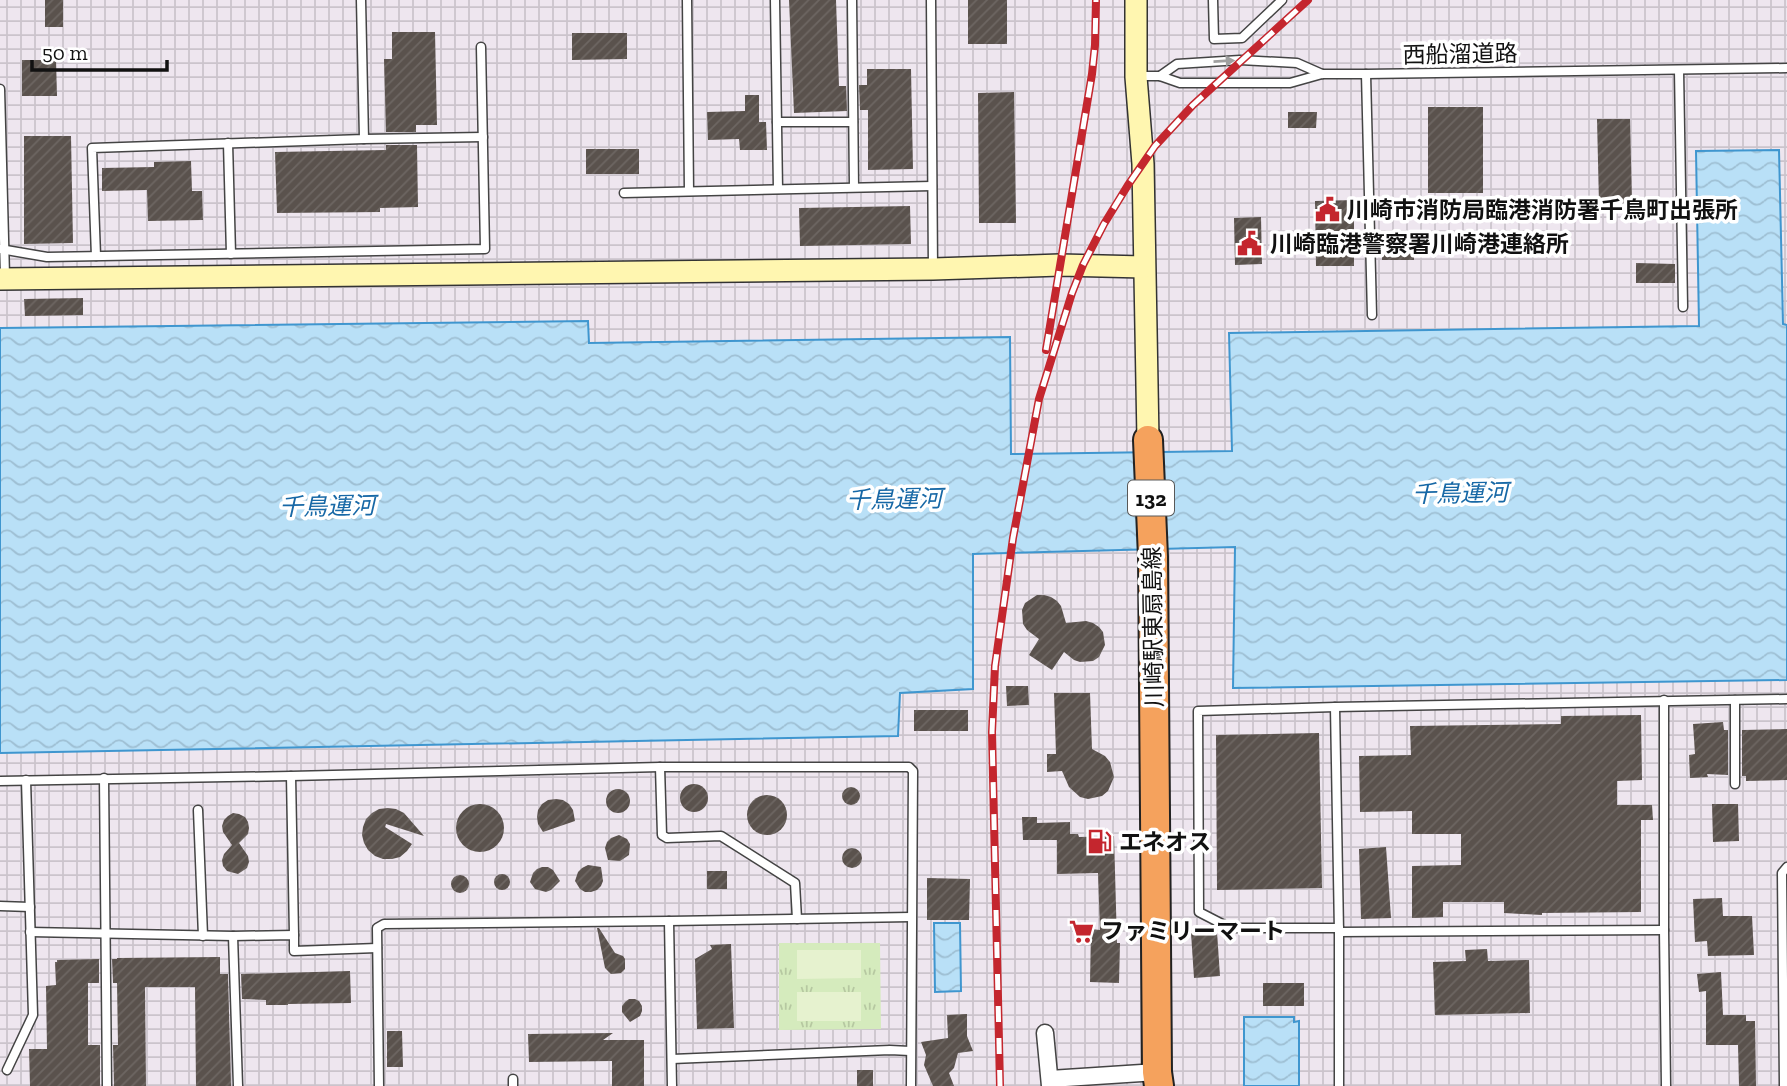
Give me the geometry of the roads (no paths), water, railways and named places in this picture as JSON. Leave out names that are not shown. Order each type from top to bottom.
[{"type":"highway","name":"川崎駅東扇島線","points":[[1148,440],[1153,557],[1158,1079]]},
{"type":"street","name":"川崎駅東扇島線","points":[[1136,0],[1136,76],[1143,164],[1148,440]]},
{"type":"street","points":[[3,279],[933,269],[1060,265],[1144,267]]},
{"type":"street","points":[[1045,1033],[1050,1083],[1158,1079]]},
{"type":"lane","points":[[361,0],[364,139]]},
{"type":"lane","points":[[687,0],[689,191]]},
{"type":"lane","points":[[775,0],[778,189]]},
{"type":"lane","points":[[852,0],[854,187]]},
{"type":"lane","points":[[930,0],[933,269]]},
{"type":"lane","points":[[1213,0],[1214,39],[1242,38],[1282,0]]},
{"type":"lane","points":[[2,249],[47,257],[485,249],[481,47]]},
{"type":"lane","points":[[1160,76],[1178,64],[1240,60],[1297,63],[1322,74]]},
{"type":"lane","name":"西船溜道路","points":[[1136,76],[1160,76],[1180,83],[1290,83],[1322,74],[1787,68]]},
{"type":"lane","points":[[1679,70],[1684,307]]},
{"type":"lane","points":[[1366,74],[1372,315]]},
{"type":"lane","points":[[0,89],[3,279]]},
{"type":"lane","points":[[777,122],[853,122]]},
{"type":"lane","points":[[96,256],[92,148],[483,137]]},
{"type":"lane","points":[[228,143],[231,254]]},
{"type":"lane","points":[[624,193],[932,186]]},
{"type":"lane","points":[[1735,699],[1735,783]]},
{"type":"lane","points":[[1664,930],[1230,928],[1199,912],[1198,711],[1787,699]]},
{"type":"lane","points":[[1664,700],[1666,1086]]},
{"type":"lane","points":[[1335,707],[1339,1086]]},
{"type":"lane","points":[[660,767],[662,835],[667,838],[721,836],[795,883],[797,919]]},
{"type":"lane","points":[[0,780],[660,767],[909,767],[913,771],[911,1086]]},
{"type":"lane","points":[[291,776],[294,951],[377,948]]},
{"type":"lane","points":[[104,778],[107,1086]]},
{"type":"lane","points":[[7,1070],[33,1015],[26,780]]},
{"type":"lane","points":[[198,810],[203,936]]},
{"type":"lane","points":[[1784,1086],[1782,873],[1787,867]]},
{"type":"lane","points":[[0,906],[30,907]]},
{"type":"lane","points":[[379,1086],[377,928],[384,924],[911,917]]},
{"type":"lane","points":[[668,921],[672,1086]]},
{"type":"lane","points":[[30,932],[294,935]]},
{"type":"lane","points":[[233,936],[238,1086]]},
{"type":"lane","points":[[672,1059],[910,1051]]},
{"type":"water","name":"千鳥運河","points":[[1779,150],[1783,324],[1787,325],[1787,680],[1233,688],[1235,547],[973,554],[973,689],[900,693],[898,736],[0,753],[0,328],[588,321],[589,343],[1010,337],[1011,454],[1232,451],[1229,333],[1699,326],[1696,151]]},
{"type":"water","points":[[934,923],[960,923],[961,991],[935,992]]},
{"type":"water","points":[[1244,1017],[1294,1017],[1294,1022],[1299,1021],[1299,1086],[1244,1086]]},
{"type":"railway","points":[[1046,350],[1092,74],[1096,0]]},
{"type":"railway","points":[[1000,1086],[992,732],[995,666],[1013,538],[1039,399],[1083,265],[1128,185],[1155,146],[1193,105],[1308,0]]},
{"type":"place","name":"川崎市消防局臨港消防署千鳥町出張所","points":[[1327,210]]},
{"type":"place","name":"川崎臨港警察署川崎港連絡所","points":[[1250,244]]},
{"type":"place","name":"エネオス","points":[[1099,842]]},
{"type":"place","name":"ファミリーマート","points":[[1081,931]]}]
